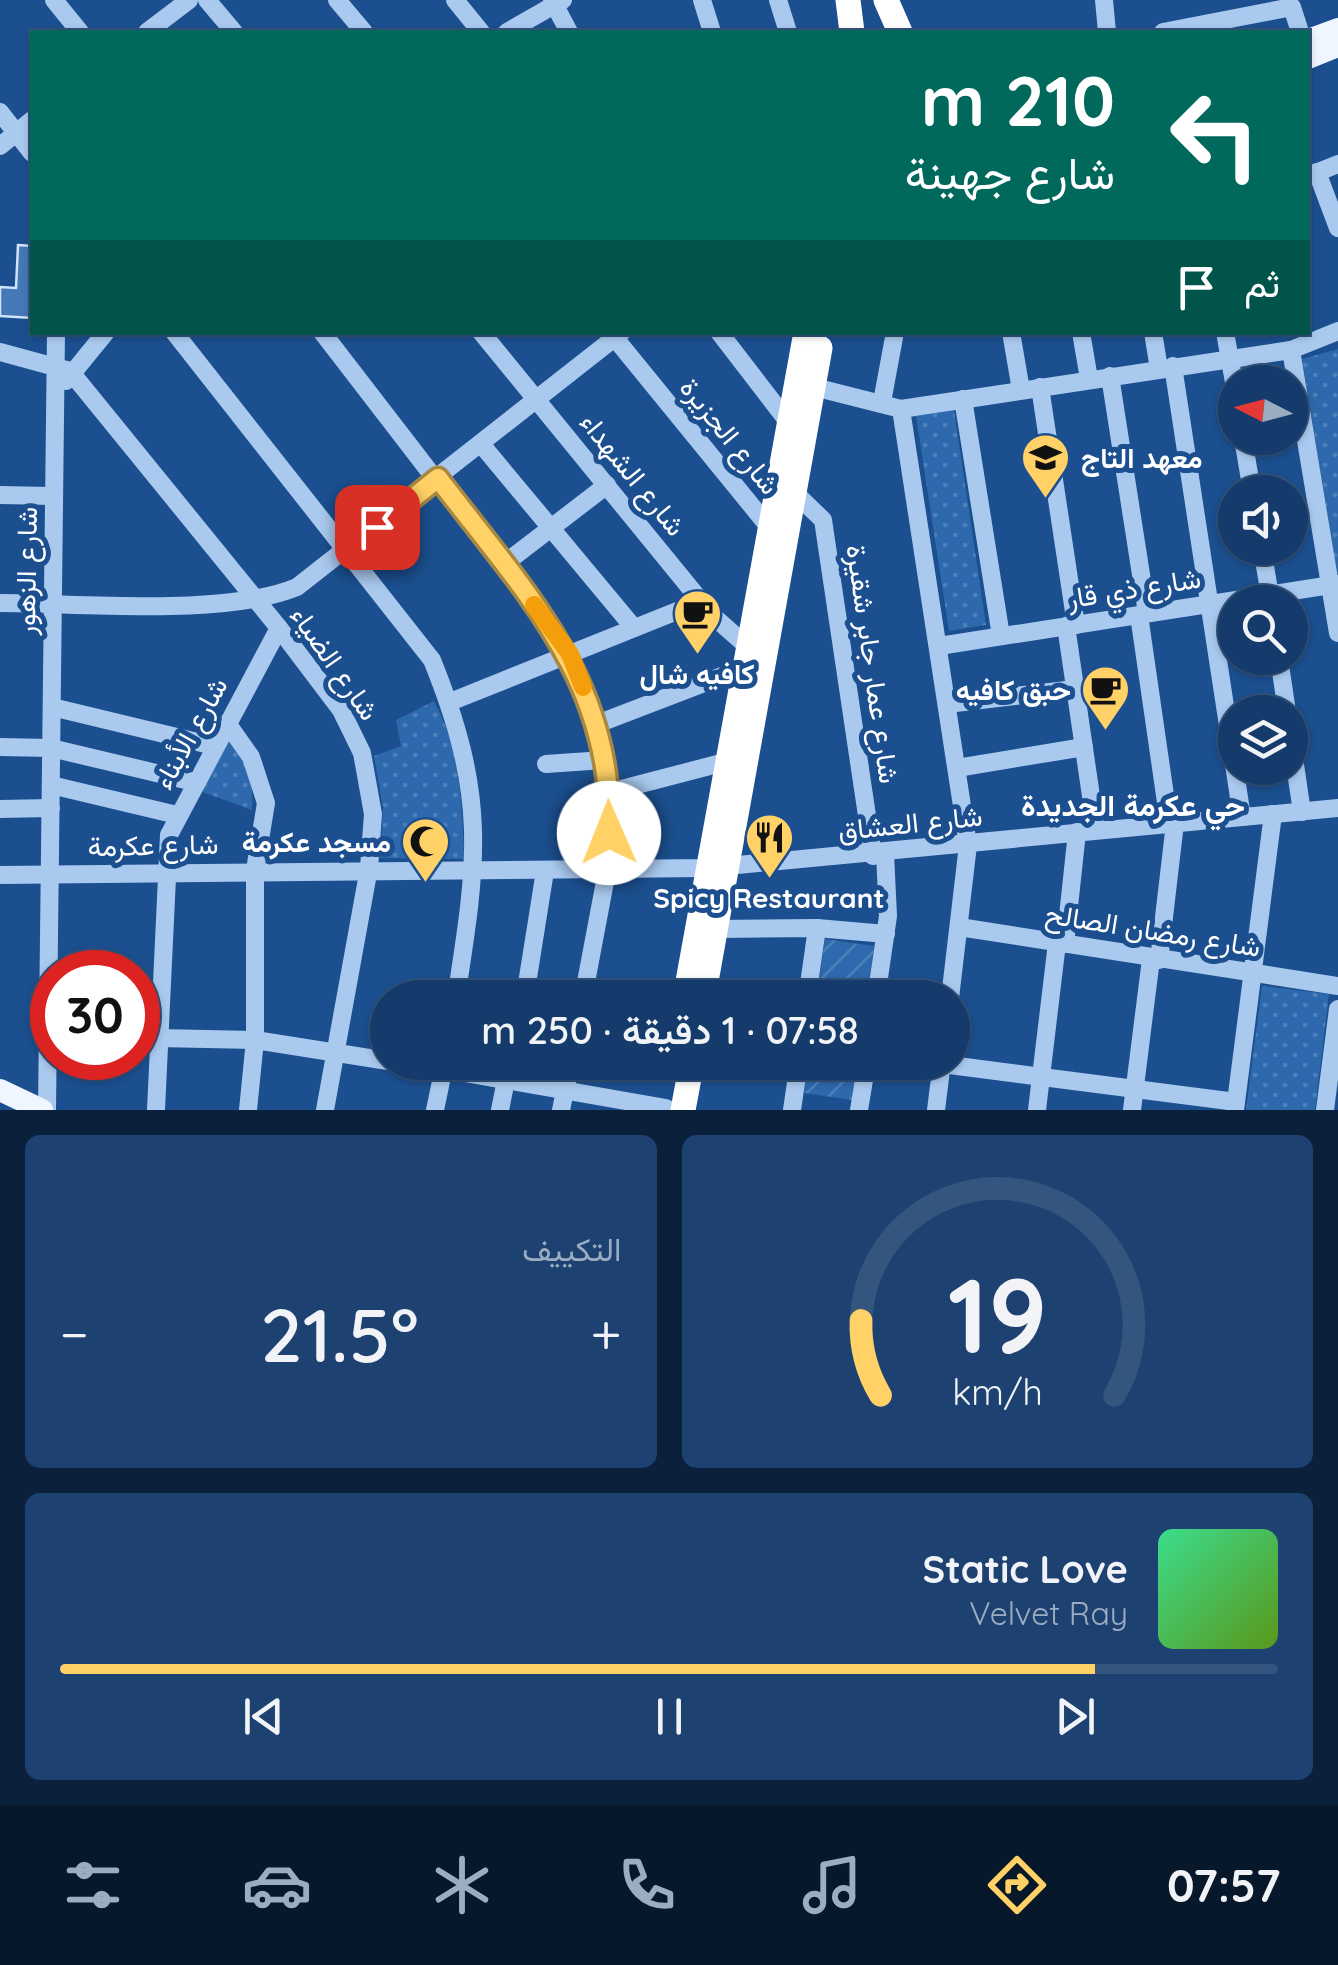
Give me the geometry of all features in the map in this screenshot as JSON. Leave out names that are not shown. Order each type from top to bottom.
[{"type":"highway","points":[[848,0],[852,30]]},
{"type":"highway","points":[[886,0],[899,30]]},
{"type":"highway","points":[[706,980],[715,930],[725,762],[805,335]]},
{"type":"highway","points":[[689,980],[795,493],[822,335]]},
{"type":"highway","points":[[672,1109],[673,1080]]},
{"type":"highway","points":[[672,1109],[684,1080]]},
{"type":"main road","points":[[1310,39],[1338,29]]},
{"type":"main road","points":[[1310,57],[1338,46]]},
{"type":"main road","points":[[0,1090],[45,1110]]},
{"type":"street","points":[[54,0],[78,30]]},
{"type":"street","points":[[150,30],[189,0]]},
{"type":"street","points":[[207,0],[232,30]]},
{"type":"street","points":[[337,0],[362,30]]},
{"type":"street","points":[[455,0],[479,30]]},
{"type":"street","points":[[702,0],[711,30]]},
{"type":"street","points":[[778,0],[787,30]]},
{"type":"street","points":[[1104,0],[1106,30]]},
{"type":"street","points":[[509,30],[556,2],[568,30]]},
{"type":"street","points":[[1173,30],[1292,7],[1299,30]]},
{"type":"street","points":[[0,112],[30,150]]},
{"type":"street","points":[[0,146],[30,122]]},
{"type":"street","points":[[1338,164],[1312,174],[1338,228]]},
{"type":"street","points":[[814,387],[901,409],[1230,357],[1338,331]]},
{"type":"street","points":[[57,335],[63,370]]},
{"type":"street","points":[[63,370],[103,335]]},
{"type":"street","points":[[176,335],[432,660],[450,702],[476,809],[476,872],[459,980]]},
{"type":"street","points":[[324,335],[570,654],[597,724],[610,792],[607,871],[586,980]]},
{"type":"street","name":"شارع الشهداء","points":[[483,335],[745,657]]},
{"type":"street","points":[[0,603],[257,600],[297,588],[615,335]]},
{"type":"street","name":"شارع الجزيرة","points":[[617,335],[769,528]]},
{"type":"street","points":[[722,335],[789,423]]},
{"type":"street","points":[[882,402],[894,335]]},
{"type":"street","points":[[1012,335],[1030,389],[1071,625],[1096,830]]},
{"type":"street","points":[[1082,335],[1089,380]]},
{"type":"street","points":[[1154,335],[1166,367],[1212,603],[1242,817]]},
{"type":"street","points":[[1226,335],[1231,365]]},
{"type":"street","points":[[1300,342],[1338,633]]},
{"type":"street","points":[[0,352],[63,370]]},
{"type":"street","name":"شارع الزهور","points":[[45,1110],[55,409],[63,370]]},
{"type":"street","name":"شارع الضياء","points":[[63,370],[257,600],[341,710],[362,753],[373,814],[370,868],[325,1110]]},
{"type":"street","points":[[1110,376],[1172,823],[1132,1110]]},
{"type":"street","points":[[963,399],[1001,636]]},
{"type":"street","points":[[901,409],[968,846],[952,980]]},
{"type":"street","points":[[481,444],[634,628]]},
{"type":"street","points":[[504,564],[607,485]]},
{"type":"street","name":"شارع عمار جابر شقيرة","points":[[795,493],[824,520],[879,855],[886,934],[879,980]]},
{"type":"street","points":[[0,495],[54,496]]},
{"type":"street","name":"شارع ذي قار","points":[[1308,590],[1334,584]]},
{"type":"street","points":[[450,702],[702,600]]},
{"type":"street","name":"شارع ذي قار","points":[[939,646],[1218,602]]},
{"type":"street","name":"شارع الأبناء","points":[[160,976],[168,835],[278,628]]},
{"type":"street","points":[[597,724],[745,657]]},
{"type":"street","points":[[947,704],[1076,689]]},
{"type":"street","points":[[52,706],[214,746]]},
{"type":"street","points":[[227,723],[251,756],[266,803],[255,870],[256,1040],[248,1110]]},
{"type":"street","points":[[0,747],[52,748],[194,782]]},
{"type":"street","points":[[957,768],[1084,747]]},
{"type":"street","points":[[546,764],[604,760]]},
{"type":"street","points":[[610,792],[725,762]]},
{"type":"street","points":[[51,785],[177,815]]},
{"type":"street","points":[[1298,785],[1302,812]]},
{"type":"street","points":[[0,809],[50,808]]},
{"type":"street","name":"شارع العشاق","points":[[716,867],[879,855],[1338,808]]},
{"type":"street","points":[[970,1067],[1236,1106],[1273,814]]},
{"type":"street","points":[[1037,1110],[1077,832]]},
{"type":"street","name":"شارع عكرمة","points":[[0,875],[370,868],[545,872],[716,867]]},
{"type":"street","points":[[528,980],[545,872]]},
{"type":"street","name":"شارع رمضان الصالح","points":[[959,927],[1338,986]]},
{"type":"street","points":[[809,980],[816,928]]},
{"type":"street","points":[[715,930],[816,928],[886,934]]},
{"type":"street","points":[[1324,1110],[1338,1009]]},
{"type":"street","points":[[160,1038],[256,1040],[370,1058]]},
{"type":"street","name":"شارع الأبناء","points":[[156,1080],[156,1110]]},
{"type":"street","points":[[434,1110],[441,1080]]},
{"type":"street","points":[[500,1110],[506,1080],[672,1109]]},
{"type":"street","points":[[561,1110],[567,1080]]},
{"type":"street","points":[[792,1110],[796,1080]]},
{"type":"street","points":[[860,1110],[864,1080]]},
{"type":"street","points":[[936,1110],[940,1080]]},
{"type":"shaded area","points":[[1338,349],[1338,573],[1308,396],[1308,365],[1303,365],[1302,359]]},
{"type":"shaded area","points":[[954,410],[986,625],[949,631],[916,416]]},
{"type":"shaded area","points":[[434,701],[455,758],[464,859],[380,858],[383,808],[374,756],[401,746],[396,720]]},
{"type":"shaded area","points":[[228,736],[248,771],[252,810],[197,790]]},
{"type":"shaded area","points":[[825,939],[874,946],[869,980],[819,980]]},
{"type":"shaded area","points":[[1262,986],[1329,994],[1315,1110],[1246,1110]]},
{"type":"shaded area","points":[[806,1080],[855,1080],[852,1100],[804,1093]]},
{"type":"building","points":[[18,245],[30,246],[30,318],[0,316],[0,287],[16,288]]},
{"type":"slow traffic","points":[[534,605],[570,654],[583,687]]},
{"type":"place","name":"معهد التاج","points":[[1046,500]]},
{"type":"place","name":"كافيه شال","points":[[697,656]]},
{"type":"place","name":"حبق كافيه","points":[[1106,732]]},
{"type":"place","name":"Spicy Restaurant","points":[[769,880]]},
{"type":"place","name":"مسجد عكرمة","points":[[426,884]]},
{"type":"district","name":"حي عكرمة الجديدة","points":[[1133,806]]},
{"type":"route","points":[[377,527],[438,478],[504,564],[570,654],[597,724],[610,795],[609,833]]}]
